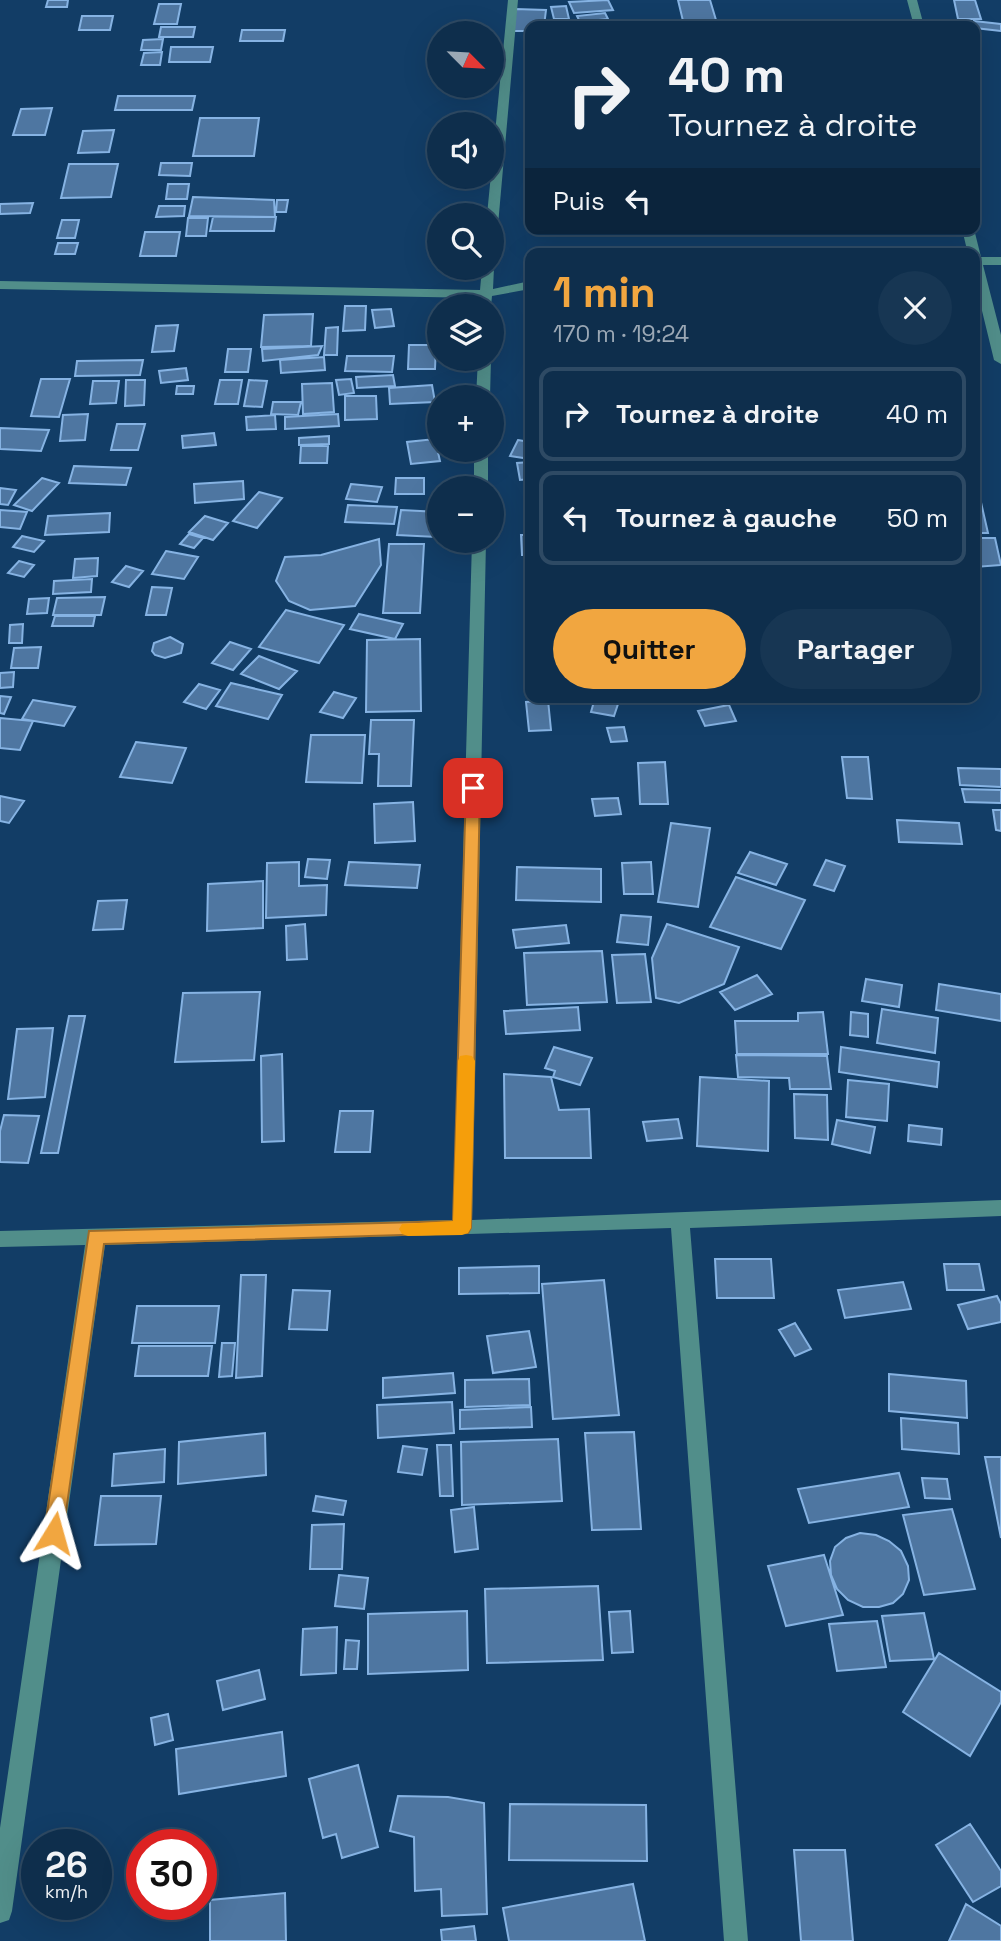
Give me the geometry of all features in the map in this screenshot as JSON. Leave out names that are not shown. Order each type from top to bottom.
[{"type":"street","points":[[494,203],[513,0]]},
{"type":"street","points":[[912,0],[918,21]]},
{"type":"street","points":[[980,259],[1001,261]]},
{"type":"street","points":[[980,278],[1001,360]]},
{"type":"street","points":[[0,285],[427,298]]},
{"type":"street","points":[[503,294],[525,287]]},
{"type":"street","points":[[462,1228],[479,553]]},
{"type":"street","points":[[0,1239],[462,1228],[1001,1208]]},
{"type":"street","points":[[680,1220],[736,1941]]},
{"type":"street","points":[[0,1911],[96,1236]]},
{"type":"building","points":[[48,0],[68,0],[67,7],[46,7]]},
{"type":"building","points":[[608,0],[613,10],[574,13],[569,2]]},
{"type":"building","points":[[678,0],[710,0],[716,20],[683,21]]},
{"type":"building","points":[[954,0],[975,0],[981,19],[958,19]]},
{"type":"building","points":[[159,4],[181,4],[177,24],[154,24]]},
{"type":"building","points":[[566,6],[569,19],[554,19],[551,7]]},
{"type":"building","points":[[515,9],[546,10],[545,21],[525,21],[525,31],[511,31]]},
{"type":"building","points":[[605,13],[608,19],[580,21],[577,16]]},
{"type":"building","points":[[82,16],[113,16],[110,30],[79,30]]},
{"type":"building","points":[[980,22],[1001,24],[1001,31],[980,29]]},
{"type":"building","points":[[161,27],[195,27],[193,37],[159,37]]},
{"type":"building","points":[[242,30],[285,30],[283,41],[240,41]]},
{"type":"building","points":[[163,39],[161,50],[141,50],[143,40]]},
{"type":"building","points":[[171,47],[213,47],[210,62],[169,62]]},
{"type":"building","points":[[162,52],[160,65],[141,65],[144,53]]},
{"type":"building","points":[[118,96],[195,96],[192,110],[115,110]]},
{"type":"building","points":[[52,108],[45,135],[13,135],[21,109]]},
{"type":"building","points":[[200,118],[259,118],[254,156],[193,156]]},
{"type":"building","points":[[114,130],[109,152],[78,153],[83,131]]},
{"type":"building","points":[[161,163],[192,163],[190,176],[159,175]]},
{"type":"building","points":[[69,164],[118,164],[111,197],[61,198]]},
{"type":"building","points":[[168,184],[189,184],[187,199],[166,199]]},
{"type":"building","points":[[193,197],[274,200],[275,217],[189,216]]},
{"type":"building","points":[[277,200],[288,200],[286,212],[276,212]]},
{"type":"building","points":[[33,203],[30,213],[0,214],[0,204]]},
{"type":"building","points":[[159,206],[185,206],[184,216],[156,217]]},
{"type":"building","points":[[213,217],[276,217],[274,231],[210,231]]},
{"type":"building","points":[[188,218],[208,218],[206,236],[186,236]]},
{"type":"building","points":[[62,220],[79,220],[75,238],[57,238]]},
{"type":"building","points":[[145,232],[180,232],[176,256],[140,256]]},
{"type":"building","points":[[58,243],[78,243],[75,254],[55,254]]},
{"type":"building","points":[[345,306],[366,306],[365,330],[343,331]]},
{"type":"building","points":[[391,309],[394,326],[375,328],[372,310]]},
{"type":"building","points":[[313,314],[311,346],[261,347],[264,315]]},
{"type":"building","points":[[178,325],[174,351],[152,352],[156,326]]},
{"type":"building","points":[[338,327],[337,355],[324,355],[326,328]]},
{"type":"building","points":[[409,345],[427,345],[427,369],[408,369]]},
{"type":"building","points":[[322,346],[318,355],[263,361],[262,349]]},
{"type":"building","points":[[228,349],[251,349],[248,372],[225,372]]},
{"type":"building","points":[[347,356],[394,356],[392,372],[345,371]]},
{"type":"building","points":[[324,357],[325,370],[281,373],[280,360]]},
{"type":"building","points":[[143,360],[140,375],[75,376],[77,361]]},
{"type":"building","points":[[186,368],[188,380],[161,383],[159,371]]},
{"type":"building","points":[[393,375],[395,386],[357,388],[356,377]]},
{"type":"building","points":[[41,379],[70,379],[59,417],[31,416]]},
{"type":"building","points":[[351,379],[354,393],[339,395],[336,380]]},
{"type":"building","points":[[126,380],[145,380],[144,405],[125,406]]},
{"type":"building","points":[[220,380],[242,380],[238,404],[215,404]]},
{"type":"building","points":[[249,380],[267,381],[262,407],[244,406]]},
{"type":"building","points":[[93,381],[119,381],[116,403],[90,404]]},
{"type":"building","points":[[332,383],[334,412],[303,414],[302,384]]},
{"type":"building","points":[[427,385],[427,402],[390,404],[389,388]]},
{"type":"building","points":[[177,386],[194,386],[193,394],[176,394]]},
{"type":"building","points":[[345,396],[376,396],[377,419],[345,420]]},
{"type":"building","points":[[273,402],[301,402],[298,415],[271,414]]},
{"type":"building","points":[[88,414],[85,440],[60,441],[63,415]]},
{"type":"building","points":[[338,414],[339,426],[285,429],[285,417]]},
{"type":"building","points":[[275,415],[276,429],[247,430],[246,417]]},
{"type":"building","points":[[117,424],[145,424],[138,450],[111,450]]},
{"type":"building","points":[[0,428],[49,430],[41,451],[0,449]]},
{"type":"building","points":[[214,433],[216,445],[183,448],[182,436]]},
{"type":"building","points":[[329,436],[329,444],[299,445],[299,438]]},
{"type":"building","points":[[427,440],[427,462],[430,462],[411,464],[407,442]]},
{"type":"building","points":[[518,440],[525,441],[525,458],[510,456]]},
{"type":"building","points":[[301,446],[328,446],[327,463],[300,463]]},
{"type":"building","points":[[525,462],[525,480],[520,480],[517,463]]},
{"type":"building","points":[[74,466],[131,468],[126,485],[69,483]]},
{"type":"building","points":[[42,478],[59,483],[32,511],[14,505]]},
{"type":"building","points":[[396,478],[424,478],[424,494],[395,494]]},
{"type":"building","points":[[243,481],[244,499],[195,503],[194,484]]},
{"type":"building","points":[[351,484],[382,487],[377,502],[346,499]]},
{"type":"building","points":[[0,488],[16,490],[8,505],[0,504]]},
{"type":"building","points":[[259,492],[282,498],[257,528],[233,521]]},
{"type":"building","points":[[980,498],[988,533],[980,533]]},
{"type":"building","points":[[348,505],[397,507],[394,524],[345,522]]},
{"type":"building","points":[[0,510],[27,512],[20,529],[0,527]]},
{"type":"building","points":[[401,510],[427,511],[427,536],[397,535]]},
{"type":"building","points":[[110,513],[109,532],[45,535],[48,516]]},
{"type":"building","points":[[205,516],[228,523],[213,540],[189,532]]},
{"type":"building","points":[[189,534],[203,538],[194,548],[180,544]]},
{"type":"building","points":[[521,535],[525,535],[525,555],[522,555]]},
{"type":"building","points":[[22,536],[44,541],[34,552],[13,547]]},
{"type":"building","points":[[980,538],[995,538],[1001,565],[980,567]]},
{"type":"building","points":[[379,539],[381,565],[355,606],[310,610],[289,601],[276,581],[285,557],[321,555]]},
{"type":"building","points":[[389,544],[424,544],[420,613],[383,613]]},
{"type":"building","points":[[166,551],[198,557],[184,579],[152,574]]},
{"type":"building","points":[[98,558],[97,576],[73,578],[75,559]]},
{"type":"building","points":[[19,561],[34,565],[24,577],[8,573]]},
{"type":"building","points":[[126,566],[143,571],[129,587],[112,582]]},
{"type":"building","points":[[92,579],[91,592],[53,594],[54,581]]},
{"type":"building","points":[[152,587],[172,588],[166,615],[146,615]]},
{"type":"building","points":[[105,597],[101,615],[53,615],[57,598]]},
{"type":"building","points":[[49,598],[47,613],[27,614],[29,599]]},
{"type":"building","points":[[286,610],[344,625],[319,663],[259,647]]},
{"type":"building","points":[[359,614],[403,624],[395,639],[350,629]]},
{"type":"building","points":[[55,616],[95,616],[93,626],[52,626]]},
{"type":"building","points":[[23,624],[22,643],[9,643],[10,625]]},
{"type":"building","points":[[170,637],[183,644],[181,653],[165,658],[155,655],[152,651],[154,643]]},
{"type":"building","points":[[420,639],[421,711],[366,712],[367,640]]},
{"type":"building","points":[[230,642],[251,649],[233,670],[212,663]]},
{"type":"building","points":[[41,647],[38,668],[11,668],[14,648]]},
{"type":"building","points":[[259,656],[297,671],[279,689],[241,674]]},
{"type":"building","points":[[14,672],[13,687],[0,688],[0,673]]},
{"type":"building","points":[[231,683],[282,695],[268,719],[216,706]]},
{"type":"building","points":[[199,684],[220,690],[206,709],[184,702]]},
{"type":"building","points":[[334,692],[356,698],[343,718],[320,712]]},
{"type":"building","points":[[0,696],[11,697],[4,714],[0,713]]},
{"type":"building","points":[[33,700],[75,707],[64,726],[22,719]]},
{"type":"building","points":[[526,703],[548,703],[551,730],[529,731]]},
{"type":"building","points":[[594,703],[618,703],[614,716],[591,712]]},
{"type":"building","points":[[729,705],[736,721],[705,726],[698,711]]},
{"type":"building","points":[[0,718],[33,721],[20,750],[0,748]]},
{"type":"building","points":[[371,720],[414,720],[411,786],[378,786],[379,754],[369,754]]},
{"type":"building","points":[[624,727],[627,741],[611,742],[607,728]]},
{"type":"building","points":[[311,735],[365,735],[362,783],[306,782]]},
{"type":"building","points":[[136,742],[186,748],[172,783],[120,777]]},
{"type":"building","points":[[842,757],[868,757],[872,799],[847,798]]},
{"type":"building","points":[[665,762],[668,804],[640,804],[638,763]]},
{"type":"building","points":[[958,768],[1001,769],[1001,787],[960,785]]},
{"type":"building","points":[[962,789],[1001,790],[1001,803],[965,802]]},
{"type":"building","points":[[0,796],[24,801],[9,823],[0,821]]},
{"type":"building","points":[[618,798],[621,814],[595,816],[592,799]]},
{"type":"building","points":[[413,802],[415,841],[375,843],[374,804]]},
{"type":"building","points":[[993,810],[1001,810],[1001,831],[996,830]]},
{"type":"building","points":[[897,820],[959,823],[962,844],[899,842]]},
{"type":"building","points":[[671,823],[710,828],[698,907],[658,902]]},
{"type":"building","points":[[750,852],[787,864],[776,885],[738,873]]},
{"type":"building","points":[[308,859],[330,860],[327,879],[305,877]]},
{"type":"building","points":[[826,860],[845,866],[834,891],[814,885]]},
{"type":"building","points":[[299,862],[299,886],[327,885],[326,915],[266,918],[267,863]]},
{"type":"building","points":[[349,862],[420,865],[417,888],[345,885]]},
{"type":"building","points":[[651,862],[653,894],[624,894],[622,863]]},
{"type":"building","points":[[517,867],[601,869],[601,902],[516,900]]},
{"type":"building","points":[[736,877],[805,900],[781,949],[710,927]]},
{"type":"building","points":[[263,881],[263,928],[207,931],[208,884]]},
{"type":"building","points":[[127,900],[123,929],[93,930],[98,901]]},
{"type":"building","points":[[621,915],[651,917],[648,945],[617,942]]},
{"type":"building","points":[[305,924],[307,959],[287,960],[286,926]]},
{"type":"building","points":[[667,924],[739,947],[724,984],[679,1003],[656,998],[652,958]]},
{"type":"building","points":[[566,925],[569,943],[516,948],[513,930]]},
{"type":"building","points":[[602,951],[607,1002],[527,1005],[524,953]]},
{"type":"building","points":[[645,954],[651,1002],[617,1003],[612,955]]},
{"type":"building","points":[[757,975],[772,994],[735,1010],[720,992]]},
{"type":"building","points":[[866,979],[902,985],[899,1007],[862,1001]]},
{"type":"building","points":[[939,984],[1001,994],[1001,1021],[936,1010]]},
{"type":"building","points":[[260,992],[254,1060],[175,1062],[183,993]]},
{"type":"building","points":[[578,1007],[580,1030],[506,1034],[504,1011]]},
{"type":"building","points":[[882,1009],[938,1018],[935,1053],[877,1043]]},
{"type":"building","points":[[823,1012],[828,1054],[737,1054],[735,1021],[798,1021],[798,1013]]},
{"type":"building","points":[[851,1012],[868,1014],[868,1037],[850,1035]]},
{"type":"building","points":[[69,1016],[85,1016],[58,1153],[41,1153]]},
{"type":"building","points":[[53,1028],[45,1097],[8,1099],[17,1029]]},
{"type":"building","points":[[554,1047],[592,1058],[580,1085],[553,1077],[555,1071],[545,1068]]},
{"type":"building","points":[[841,1047],[939,1062],[937,1087],[839,1072]]},
{"type":"building","points":[[282,1054],[284,1141],[262,1142],[261,1056]]},
{"type":"building","points":[[736,1055],[827,1056],[831,1089],[790,1089],[789,1078],[738,1077]]},
{"type":"building","points":[[504,1074],[551,1077],[559,1110],[589,1109],[591,1158],[505,1158]]},
{"type":"building","points":[[700,1077],[769,1081],[768,1151],[697,1146]]},
{"type":"building","points":[[848,1080],[889,1084],[887,1121],[846,1117]]},
{"type":"building","points":[[794,1094],[827,1095],[828,1140],[795,1138]]},
{"type":"building","points":[[340,1111],[373,1111],[370,1152],[335,1152]]},
{"type":"building","points":[[4,1115],[39,1116],[28,1163],[0,1162],[0,1131]]},
{"type":"building","points":[[678,1119],[682,1138],[647,1141],[643,1122]]},
{"type":"building","points":[[837,1120],[875,1127],[870,1153],[832,1144]]},
{"type":"building","points":[[909,1125],[942,1129],[941,1145],[908,1141]]},
{"type":"building","points":[[715,1259],[771,1259],[774,1298],[717,1298]]},
{"type":"building","points":[[944,1264],[979,1264],[984,1290],[947,1290]]},
{"type":"building","points":[[539,1266],[539,1293],[459,1294],[459,1268]]},
{"type":"building","points":[[241,1275],[266,1275],[262,1376],[236,1378]]},
{"type":"building","points":[[604,1280],[619,1415],[553,1419],[542,1284]]},
{"type":"building","points":[[903,1282],[911,1309],[845,1318],[838,1290]]},
{"type":"building","points":[[293,1290],[330,1291],[327,1330],[289,1329]]},
{"type":"building","points":[[997,1296],[1001,1304],[1001,1322],[968,1329],[958,1305]]},
{"type":"building","points":[[137,1306],[219,1306],[215,1343],[132,1343]]},
{"type":"building","points":[[795,1323],[811,1349],[795,1356],[779,1330]]},
{"type":"building","points":[[529,1331],[536,1367],[493,1373],[487,1336]]},
{"type":"building","points":[[222,1343],[235,1343],[232,1376],[219,1377]]},
{"type":"building","points":[[139,1346],[212,1346],[208,1376],[135,1376]]},
{"type":"building","points":[[453,1373],[455,1393],[383,1398],[383,1378]]},
{"type":"building","points":[[889,1374],[966,1381],[967,1418],[889,1411]]},
{"type":"building","points":[[529,1379],[530,1405],[465,1407],[465,1380]]},
{"type":"building","points":[[452,1402],[454,1433],[378,1438],[377,1405]]},
{"type":"building","points":[[531,1407],[532,1427],[460,1429],[460,1410]]},
{"type":"building","points":[[901,1418],[958,1423],[959,1454],[902,1449]]},
{"type":"building","points":[[634,1432],[641,1529],[592,1530],[585,1433]]},
{"type":"building","points":[[265,1433],[266,1475],[178,1484],[179,1442]]},
{"type":"building","points":[[558,1439],[562,1501],[462,1505],[461,1442]]},
{"type":"building","points":[[437,1445],[451,1445],[453,1496],[440,1496]]},
{"type":"building","points":[[403,1446],[427,1449],[422,1475],[398,1472]]},
{"type":"building","points":[[165,1449],[164,1482],[112,1486],[114,1454]]},
{"type":"building","points":[[985,1457],[1001,1457],[1001,1538]]},
{"type":"building","points":[[899,1473],[909,1507],[809,1523],[798,1489]]},
{"type":"building","points":[[922,1478],[947,1479],[950,1499],[925,1498]]},
{"type":"building","points":[[101,1496],[161,1496],[156,1544],[95,1545]]},
{"type":"building","points":[[316,1496],[346,1501],[343,1515],[313,1511]]},
{"type":"building","points":[[474,1507],[478,1549],[455,1552],[451,1510]]},
{"type":"building","points":[[952,1509],[975,1589],[924,1595],[903,1515]]},
{"type":"building","points":[[344,1524],[342,1569],[310,1569],[312,1525]]},
{"type":"building","points":[[860,1533],[876,1535],[901,1551],[908,1566],[909,1580],[903,1594],[893,1603],[879,1607],[863,1607],[848,1600],[837,1589],[831,1575],[830,1561],[835,1547],[846,1538]]},
{"type":"building","points":[[824,1555],[843,1615],[786,1626],[768,1566]]},
{"type":"building","points":[[339,1575],[368,1578],[364,1609],[335,1606]]},
{"type":"building","points":[[598,1586],[603,1660],[487,1663],[485,1589]]},
{"type":"building","points":[[467,1611],[468,1670],[368,1674],[368,1614]]},
{"type":"building","points":[[630,1611],[633,1652],[612,1653],[609,1612]]},
{"type":"building","points":[[924,1613],[934,1659],[890,1661],[882,1616]]},
{"type":"building","points":[[877,1621],[886,1667],[837,1671],[829,1624]]},
{"type":"building","points":[[337,1627],[336,1673],[301,1675],[303,1629]]},
{"type":"building","points":[[346,1640],[359,1641],[357,1669],[344,1669]]},
{"type":"building","points":[[939,1653],[1001,1692],[1001,1702],[970,1756],[903,1712]]},
{"type":"building","points":[[259,1670],[265,1699],[223,1710],[217,1681]]},
{"type":"building","points":[[168,1714],[173,1740],[155,1745],[151,1718]]},
{"type":"building","points":[[282,1732],[286,1776],[179,1794],[176,1749]]},
{"type":"building","points":[[358,1765],[378,1847],[342,1858],[336,1834],[323,1838],[309,1779]]},
{"type":"building","points":[[398,1796],[448,1797],[484,1803],[487,1914],[442,1916],[441,1889],[415,1891],[414,1837],[390,1831]]},
{"type":"building","points":[[510,1804],[646,1805],[647,1861],[509,1860]]},
{"type":"building","points":[[970,1824],[1001,1871],[1001,1886],[973,1902],[936,1845]]},
{"type":"building","points":[[794,1850],[845,1850],[853,1941],[801,1941]]},
{"type":"building","points":[[633,1884],[645,1941],[509,1941],[503,1908]]},
{"type":"building","points":[[285,1893],[286,1941],[210,1941],[210,1920],[217,1920],[217,1899]]},
{"type":"building","points":[[966,1904],[1001,1926],[1001,1941],[949,1941]]},
{"type":"building","points":[[474,1926],[476,1941],[442,1941],[441,1930]]},
{"type":"slow traffic","points":[[408,1229],[462,1228],[466,1061]]},
{"type":"route","points":[[54,1533],[96,1236],[462,1228],[473,788]]}]
